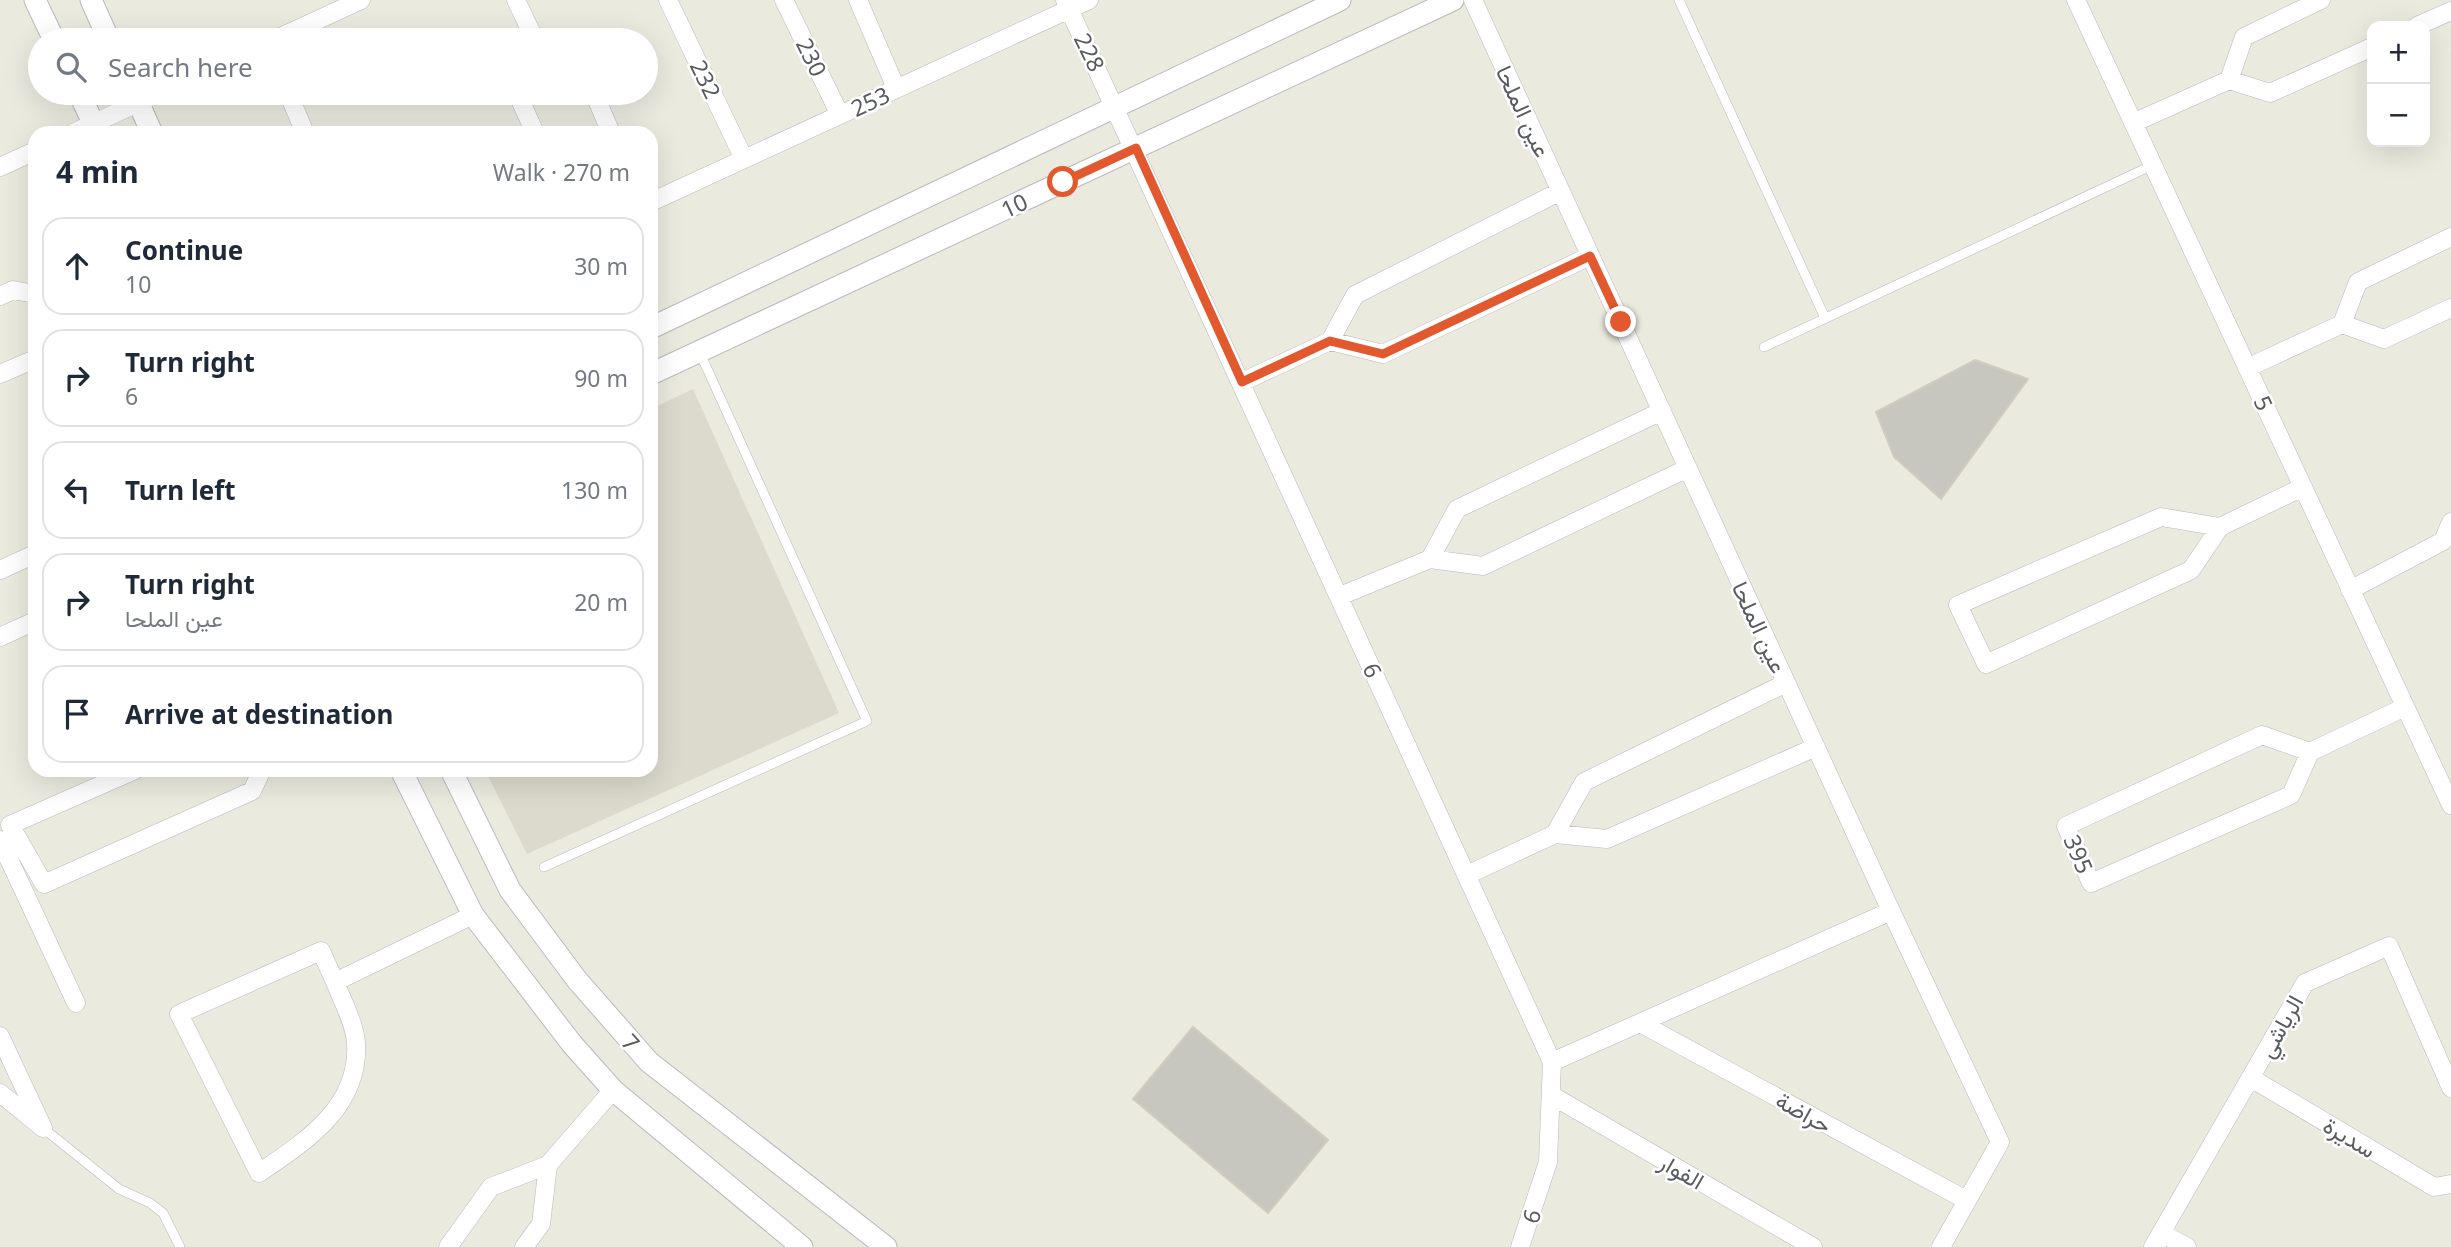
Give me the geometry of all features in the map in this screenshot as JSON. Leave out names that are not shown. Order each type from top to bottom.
[{"type":"street","points":[[35,0],[48,28]]},
{"type":"street","points":[[91,0],[104,28]]},
{"type":"street","points":[[300,28],[361,0]]},
{"type":"street","points":[[516,0],[529,28]]},
{"type":"street","name":"232","points":[[668,0],[744,159]]},
{"type":"street","name":"230","points":[[784,0],[840,115]]},
{"type":"street","points":[[858,0],[896,88]]},
{"type":"street","name":"253","points":[[658,199],[840,115],[1067,5],[1089,0]]},
{"type":"street","name":"10","points":[[658,325],[1340,0]]},
{"type":"street","name":"10","points":[[658,371],[1453,0]]},
{"type":"street","name":"عين الملحا","points":[[1473,0],[1891,911],[2000,1142],[1941,1247]]},
{"type":"street","name":"5","points":[[2076,0],[2451,806]]},
{"type":"street","points":[[2229,80],[2244,37],[2321,0]]},
{"type":"street","name":"228","points":[[1067,5],[1115,105]]},
{"type":"street","points":[[2428,21],[2451,10]]},
{"type":"street","points":[[2133,122],[2229,80],[2270,93],[2367,49]]},
{"type":"street","points":[[85,105],[95,126]]},
{"type":"street","points":[[99,126],[127,105]]},
{"type":"street","points":[[139,105],[149,126]]},
{"type":"street","points":[[293,105],[302,126]]},
{"type":"street","points":[[522,105],[532,126]]},
{"type":"street","points":[[599,105],[608,126]]},
{"type":"street","name":"6","points":[[1115,105],[1552,1062],[1548,1162],[1525,1245]]},
{"type":"street","points":[[0,167],[28,153]]},
{"type":"street","points":[[1242,382],[1330,341],[1355,295],[1561,191]]},
{"type":"street","points":[[2342,324],[2358,282],[2451,237]]},
{"type":"street","points":[[1330,341],[1383,354],[1590,256]]},
{"type":"street","points":[[0,296],[13,290],[28,293]]},
{"type":"street","points":[[2247,368],[2342,324],[2384,338],[2451,309]]},
{"type":"street","points":[[0,374],[28,362]]},
{"type":"street","points":[[1430,559],[1457,509],[1662,411]]},
{"type":"street","points":[[1340,597],[1430,559],[1483,566],[1688,468]]},
{"type":"street","points":[[2220,527],[2161,517],[1958,605],[1986,664],[2191,570],[2220,527],[2303,487]]},
{"type":"street","points":[[2350,590],[2447,543],[2451,523]]},
{"type":"street","points":[[0,570],[28,557]]},
{"type":"street","points":[[0,637],[28,624]]},
{"type":"street","points":[[1555,834],[1584,782],[1786,683]]},
{"type":"street","points":[[2310,752],[2405,707]]},
{"type":"street","name":"395","points":[[2262,734],[2310,752],[2291,795],[2091,883],[2066,826],[2262,734]]},
{"type":"street","points":[[1466,875],[1555,834],[1607,839],[1816,747]]},
{"type":"street","points":[[119,777],[10,825],[44,884],[252,790],[258,777]]},
{"type":"street","name":"7","points":[[404,777],[473,915],[572,1044],[613,1090],[802,1247]]},
{"type":"street","name":"7","points":[[454,777],[510,890],[577,980],[649,1062],[887,1247]]},
{"type":"street","points":[[0,840],[76,1003]]},
{"type":"street","points":[[1552,1062],[1891,911]]},
{"type":"street","points":[[335,982],[473,915]]},
{"type":"street","name":"الرياشي","points":[[2154,1247],[2305,983],[2389,946],[2451,1088]]},
{"type":"street","points":[[321,951],[335,982],[356,1041],[353,1082],[316,1135],[259,1173],[179,1014],[321,951]]},
{"type":"street","name":"حراضة","points":[[1642,1024],[1966,1200]]},
{"type":"street","points":[[0,1035],[43,1128]]},
{"type":"street","name":"سديرة","points":[[2251,1078],[2434,1186],[2451,1184]]},
{"type":"street","points":[[447,1247],[491,1187],[548,1165],[613,1090]]},
{"type":"street","points":[[0,1093],[43,1128]]},
{"type":"street","name":"الفوار","points":[[1550,1096],[1813,1247]]},
{"type":"street","points":[[524,1247],[541,1224],[548,1165]]},
{"type":"street","points":[[2154,1247],[2163,1234],[2187,1247]]},
{"type":"lane","points":[[1679,0],[1825,318]]},
{"type":"lane","points":[[1764,346],[2153,165]]},
{"type":"lane","points":[[544,867],[867,721],[700,351]]},
{"type":"lane","points":[[43,1128],[119,1189],[150,1203],[163,1213],[180,1247]]},
{"type":"shaded area","points":[[693,389],[839,713],[527,854],[488,777],[658,777],[658,406]]},
{"type":"building","points":[[1975,360],[2028,379],[1941,499],[1894,457],[1876,412]]},
{"type":"building","points":[[1193,1027],[1328,1140],[1268,1213],[1133,1099]]},
{"type":"route","points":[[1063,182],[1136,148],[1242,382],[1330,341],[1383,354],[1590,256],[1621,322]]}]
